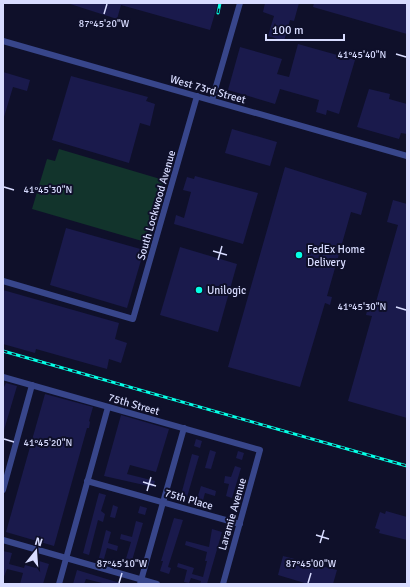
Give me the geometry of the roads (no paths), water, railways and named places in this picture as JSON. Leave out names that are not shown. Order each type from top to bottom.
[{"type":"street","points":[[212,100],[240,3]]},
{"type":"street","name":"West 73rd Street","points":[[3,41],[407,156]]},
{"type":"street","name":"South Lockwood Avenue","points":[[3,281],[133,319],[197,96]]},
{"type":"street","name":"75th Street","points":[[3,377],[260,450]]},
{"type":"street","points":[[3,490],[32,385]]},
{"type":"street","points":[[59,584],[108,407]]},
{"type":"street","points":[[141,582],[184,428]]},
{"type":"street","name":"Laramie Avenue","points":[[223,584],[260,450]]},
{"type":"street","name":"75th Place","points":[[87,481],[240,524]]},
{"type":"street","points":[[3,540],[141,582],[157,584]]},
{"type":"railway","points":[[218,13],[220,3]]},
{"type":"railway","points":[[3,351],[407,466]]},
{"type":"place","name":"FedEx Home Delivery","points":[[299,255]]},
{"type":"place","name":"Unilogic","points":[[199,290]]}]
